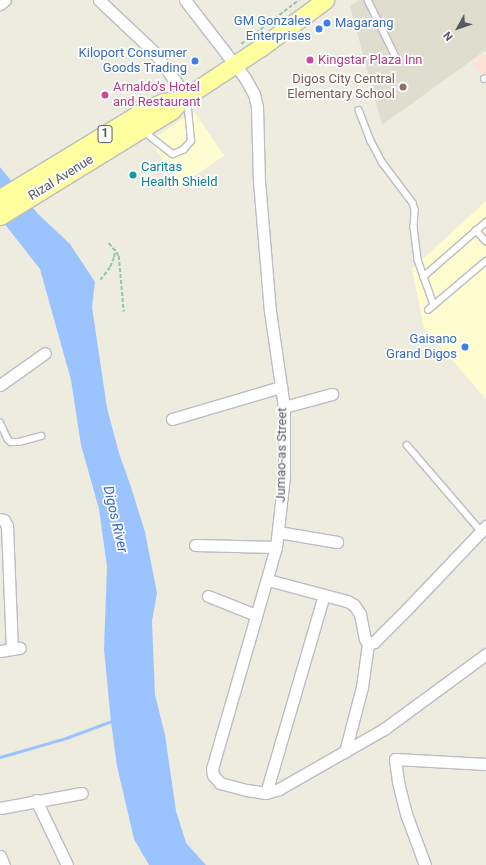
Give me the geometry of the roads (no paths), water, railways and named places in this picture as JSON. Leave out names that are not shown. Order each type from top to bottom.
[{"type":"main road","name":"Rizal Avenue","points":[[37,184],[171,111],[230,60],[325,0]]},
{"type":"main road","name":"Rizal Avenue","points":[[3,205],[157,104],[184,99]]},
{"type":"street","points":[[0,4],[5,0]]},
{"type":"street","points":[[99,0],[153,51],[184,99]]},
{"type":"street","name":"Jumao-as Street","points":[[185,0],[249,85],[257,107],[259,181],[267,280],[284,407],[284,476],[276,547],[268,580],[256,615],[212,771],[216,780],[220,783],[266,794]]},
{"type":"street","points":[[0,385],[45,353]]},
{"type":"street","points":[[172,419],[281,387]]},
{"type":"street","points":[[284,407],[332,394]]},
{"type":"street","points":[[0,518],[4,520],[7,526],[16,648],[0,651]]},
{"type":"street","points":[[368,644],[374,642],[484,529]]},
{"type":"street","points":[[278,532],[337,542]]},
{"type":"street","points":[[195,545],[276,547]]},
{"type":"street","points":[[268,580],[347,601],[354,605],[360,614],[365,639],[368,644],[362,687],[344,752]]},
{"type":"street","points":[[266,794],[324,595]]},
{"type":"street","points":[[208,596],[256,615]]},
{"type":"street","points":[[266,794],[288,785],[384,729],[486,654]]},
{"type":"street","points":[[425,865],[406,814],[398,781],[395,759],[486,764]]},
{"type":"street","points":[[0,808],[36,800],[82,793]]},
{"type":"street","points":[[36,800],[67,865]]},
{"type":"street","points":[[0,856],[4,865]]},
{"type":"lane","points":[[368,0],[397,59]]},
{"type":"lane","points":[[140,129],[173,154],[183,150],[190,141],[184,99]]},
{"type":"lane","points":[[359,110],[370,141],[382,162],[412,203],[415,210],[416,244],[423,278],[434,305]]},
{"type":"lane","points":[[423,278],[486,222]]},
{"type":"lane","points":[[476,230],[486,241]]},
{"type":"lane","points":[[428,310],[486,260]]},
{"type":"lane","points":[[0,422],[11,442],[19,442],[41,436]]},
{"type":"lane","points":[[407,445],[484,529]]},
{"type":"water","name":"Digos River","points":[[0,167],[38,214],[70,244],[95,282],[92,307],[107,408],[119,453],[145,532],[157,593],[152,621],[155,695],[165,735],[176,811],[186,843],[206,865],[149,865],[134,839],[117,766],[111,722],[104,649],[107,567],[99,509],[81,445],[71,380],[40,269],[0,218]]},
{"type":"waterway","points":[[0,757],[66,738],[114,720]]},
{"type":"place","name":"Magarang","points":[[327,23]]},
{"type":"place","name":"GM Gonzales Enterprises","points":[[319,29]]},
{"type":"place","name":"Kingstar Plaza Inn","points":[[310,60]]},
{"type":"place","name":"Kiloport Consumer Goods Trading","points":[[195,61]]},
{"type":"place","name":"Digos City Central Elementary School","points":[[403,87]]},
{"type":"place","name":"Arnaldo's Hotel and Restaurant","points":[[105,95]]},
{"type":"place","name":"Caritas Health Shield","points":[[133,175]]},
{"type":"place","name":"Gaisano Grand Digos","points":[[465,347]]}]
